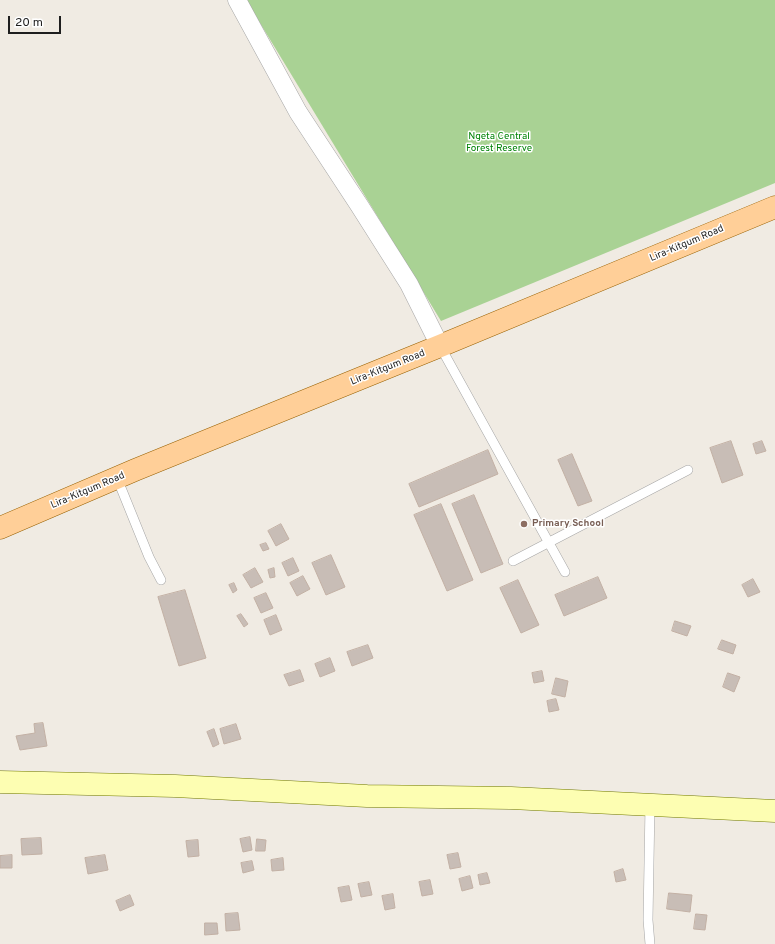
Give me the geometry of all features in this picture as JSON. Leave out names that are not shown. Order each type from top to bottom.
[{"type":"main road","name":"Lira-Kitgum Road","points":[[0,528],[117,478],[775,207]]},
{"type":"main road","points":[[0,782],[175,786],[367,796],[511,798],[775,811]]},
{"type":"street","points":[[238,0],[298,112],[359,205],[408,284],[440,346]]},
{"type":"lane","points":[[440,346],[565,572]]},
{"type":"lane","points":[[513,562],[688,470]]},
{"type":"lane","points":[[117,478],[146,551],[161,580]]},
{"type":"lane","points":[[650,805],[648,920],[650,944]]},
{"type":"green space","name":"Ngeta Central Forest Reserve","points":[[246,0],[775,0],[775,183],[441,321]]},
{"type":"building","points":[[731,441],[743,475],[722,483],[710,448]]},
{"type":"building","points":[[762,441],[766,451],[756,454],[753,444]]},
{"type":"building","points":[[488,450],[498,474],[419,507],[409,484]]},
{"type":"building","points":[[572,454],[592,501],[578,506],[558,460]]},
{"type":"building","points":[[474,495],[503,564],[481,573],[452,504]]},
{"type":"building","points":[[441,504],[473,580],[447,591],[414,515]]},
{"type":"building","points":[[281,524],[289,539],[276,546],[268,531]]},
{"type":"building","points":[[266,543],[269,549],[263,551],[260,545]]},
{"type":"building","points":[[331,555],[345,587],[326,595],[312,563]]},
{"type":"building","points":[[293,558],[299,571],[288,576],[282,563]]},
{"type":"building","points":[[255,568],[263,582],[251,588],[243,575]]},
{"type":"building","points":[[274,568],[275,577],[270,578],[268,570]]},
{"type":"building","points":[[303,576],[310,589],[297,596],[290,583]]},
{"type":"building","points":[[598,577],[607,598],[564,616],[555,595]]},
{"type":"building","points":[[753,579],[760,592],[748,597],[742,585]]},
{"type":"building","points":[[518,580],[539,625],[521,633],[500,588]]},
{"type":"building","points":[[234,583],[237,590],[233,593],[229,585]]},
{"type":"building","points":[[185,590],[206,658],[179,666],[158,597]]},
{"type":"building","points":[[266,593],[273,608],[261,613],[254,598]]},
{"type":"building","points":[[241,614],[248,624],[244,627],[237,616]]},
{"type":"building","points":[[276,615],[282,630],[270,635],[264,620]]},
{"type":"building","points":[[675,621],[691,626],[687,636],[672,631]]},
{"type":"building","points":[[722,640],[736,645],[733,654],[718,649]]},
{"type":"building","points":[[368,645],[373,658],[352,666],[347,652]]},
{"type":"building","points":[[330,658],[335,671],[320,677],[315,664]]},
{"type":"building","points":[[300,670],[304,681],[289,686],[284,675]]},
{"type":"building","points":[[542,671],[544,681],[534,683],[532,673]]},
{"type":"building","points":[[728,673],[740,677],[734,692],[723,687]]},
{"type":"building","points":[[556,678],[568,681],[565,697],[552,694]]},
{"type":"building","points":[[556,699],[559,710],[549,712],[547,701]]},
{"type":"building","points":[[43,723],[47,746],[20,750],[16,736],[35,733],[34,724]]},
{"type":"building","points":[[236,724],[241,739],[224,744],[220,729]]},
{"type":"building","points":[[214,729],[219,744],[213,747],[207,732]]},
{"type":"building","points":[[250,837],[252,850],[243,852],[240,839]]},
{"type":"building","points":[[41,838],[42,854],[22,855],[21,839]]},
{"type":"building","points":[[257,839],[266,840],[265,851],[256,851]]},
{"type":"building","points":[[198,840],[199,856],[188,857],[186,841]]},
{"type":"building","points":[[458,853],[461,867],[450,869],[447,855]]},
{"type":"building","points":[[12,855],[12,868],[0,868],[0,856]]},
{"type":"building","points":[[105,855],[108,870],[88,874],[85,858]]},
{"type":"building","points":[[283,858],[284,870],[272,871],[271,860]]},
{"type":"building","points":[[252,861],[254,870],[243,873],[241,863]]},
{"type":"building","points":[[623,869],[626,880],[616,882],[614,872]]},
{"type":"building","points":[[487,873],[490,883],[480,885],[478,875]]},
{"type":"building","points":[[470,876],[473,888],[462,891],[459,879]]},
{"type":"building","points":[[430,880],[433,894],[422,896],[419,882]]},
{"type":"building","points":[[369,882],[372,895],[361,897],[358,884]]},
{"type":"building","points":[[349,886],[352,900],[341,902],[338,888]]},
{"type":"building","points":[[669,893],[692,895],[690,912],[667,909]]},
{"type":"building","points":[[393,894],[395,908],[385,910],[382,896]]},
{"type":"building","points":[[130,895],[134,905],[120,911],[116,901]]},
{"type":"building","points":[[238,913],[240,930],[226,931],[225,914]]},
{"type":"building","points":[[696,914],[707,915],[705,930],[694,929]]},
{"type":"building","points":[[205,923],[217,923],[218,934],[205,935]]},
{"type":"place","name":"Primary School","points":[[524,524]]}]
